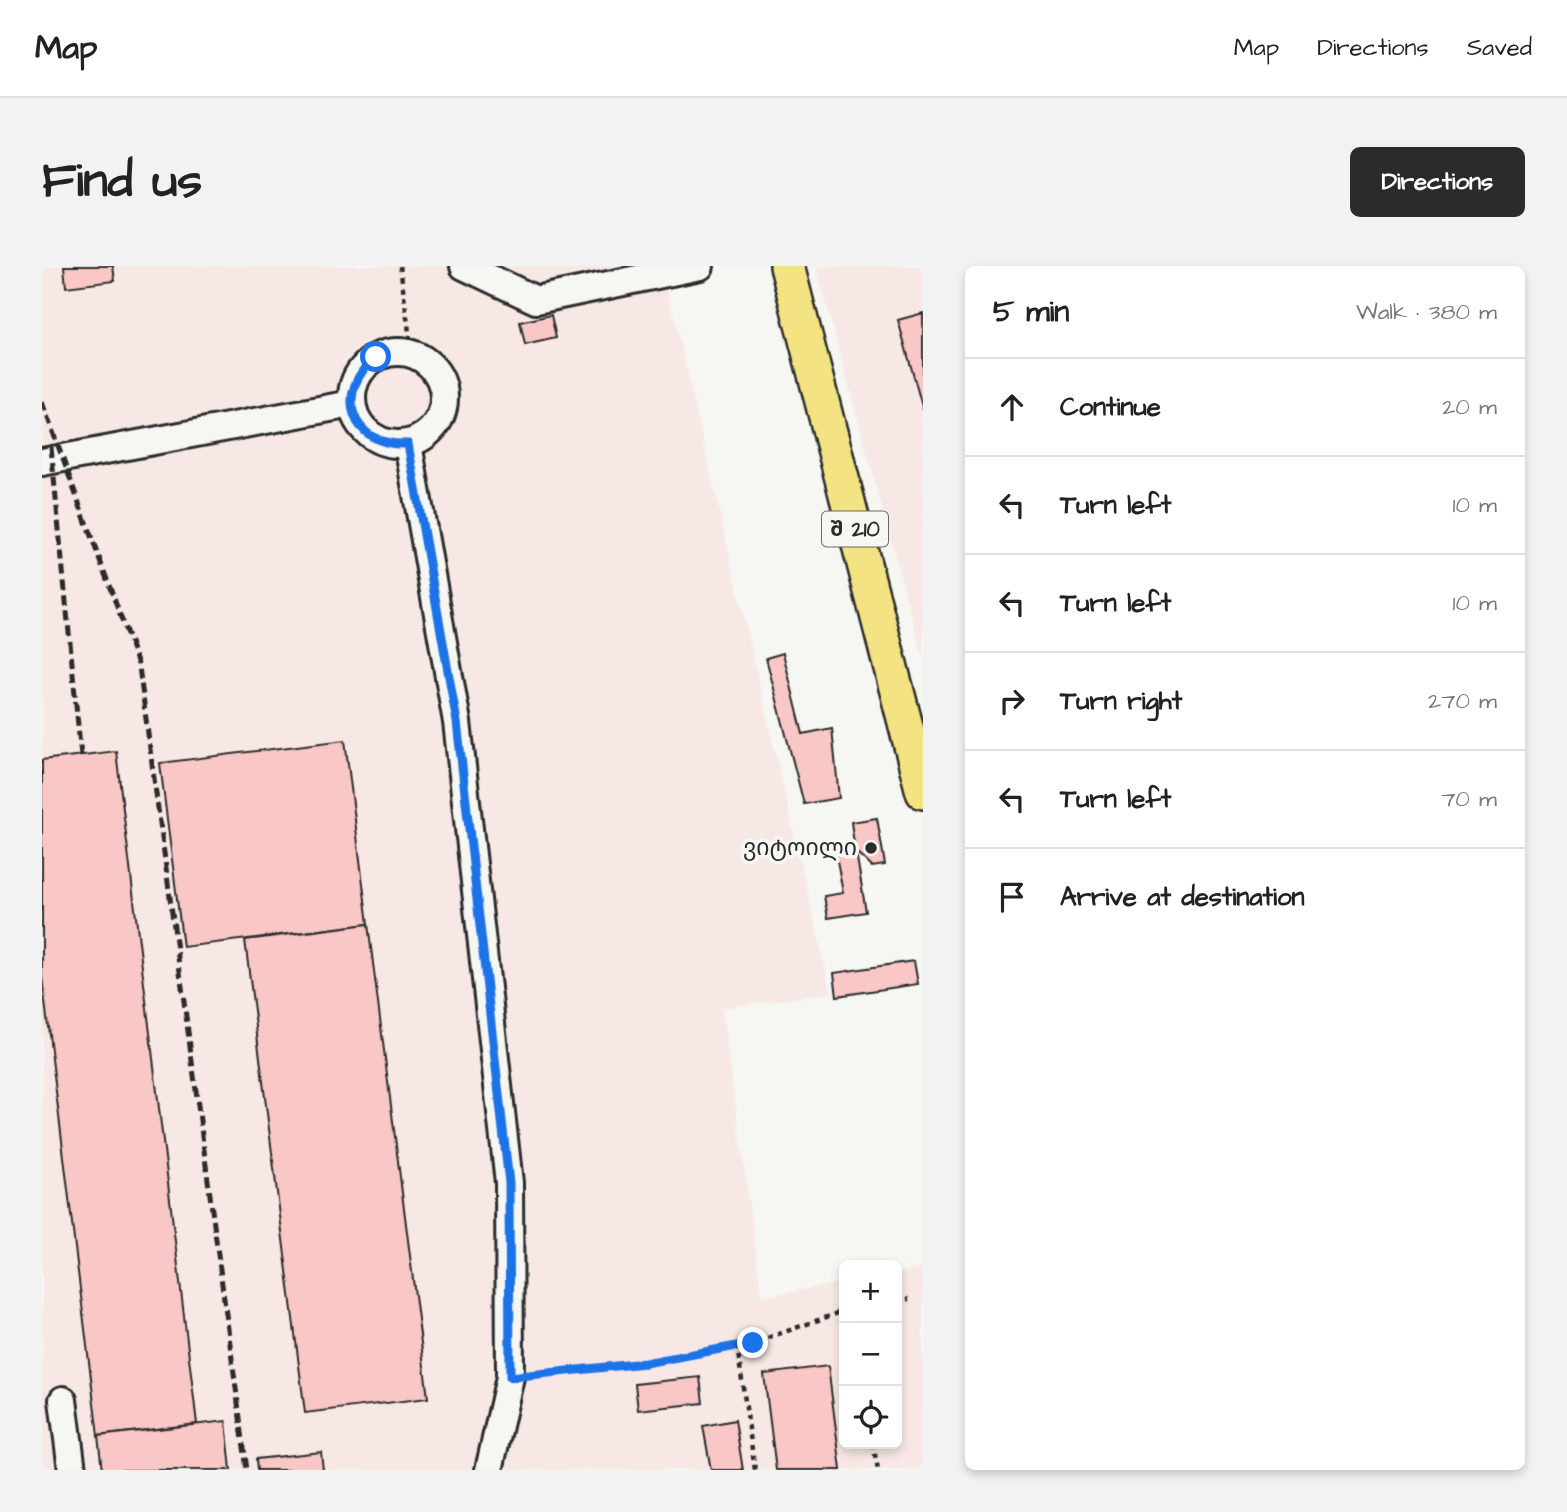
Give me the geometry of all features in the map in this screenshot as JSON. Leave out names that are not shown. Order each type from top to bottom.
[{"type":"main road","name":"შ 210","points":[[787,266],[923,792]]},
{"type":"lane","points":[[464,266],[536,300],[608,275],[700,266]]},
{"type":"lane","points":[[394,352],[412,354],[426,361],[436,372],[444,401],[442,415],[434,429],[408,444],[393,445],[370,436],[361,427],[351,404],[353,385],[361,369],[376,357],[394,352]]},
{"type":"lane","points":[[42,462],[351,404]]},
{"type":"lane","points":[[408,444],[457,722],[509,1183],[510,1377],[489,1470]]},
{"type":"lane","points":[[64,1400],[72,1470]]},
{"type":"path","points":[[400,266],[412,354]]},
{"type":"path","points":[[902,1300],[909,1299]]},
{"type":"path","points":[[510,1377],[645,1363],[737,1346],[839,1313]]},
{"type":"path","points":[[737,1346],[755,1470]]},
{"type":"path","points":[[874,1449],[878,1470]]},
{"type":"shaded area","points":[[42,266],[659,266],[674,316],[831,993],[722,1008],[762,1297],[839,1283],[839,1449],[902,1449],[902,1272],[923,1268],[923,1470],[42,1470]]},
{"type":"shaded area","points":[[816,266],[923,266],[923,658]]},
{"type":"building","points":[[64,266],[113,266],[115,281],[66,287]]},
{"type":"building","points":[[923,313],[923,410],[898,320]]},
{"type":"building","points":[[551,315],[556,338],[525,345],[520,322]]},
{"type":"building","points":[[783,653],[803,734],[832,728],[839,798],[804,804],[766,658]]},
{"type":"building","points":[[345,740],[368,924],[183,947],[160,763]]},
{"type":"building","points":[[116,751],[197,1424],[98,1436],[42,977],[42,760]]},
{"type":"building","points":[[877,818],[885,865],[872,867],[855,851],[851,822]]},
{"type":"building","points":[[856,852],[866,912],[828,918],[824,896],[843,893],[836,855]]},
{"type":"building","points":[[368,924],[428,1398],[305,1413],[245,940]]},
{"type":"building","points":[[914,961],[918,984],[837,996],[834,973]]},
{"type":"building","points":[[828,1366],[841,1470],[776,1470],[764,1374]]},
{"type":"building","points":[[700,1377],[703,1403],[638,1410],[635,1384]]},
{"type":"building","points":[[735,1420],[743,1470],[711,1470],[703,1426]]},
{"type":"building","points":[[226,1421],[231,1470],[102,1470],[98,1436]]},
{"type":"building","points":[[321,1452],[323,1470],[257,1470],[256,1459]]},
{"type":"railway","points":[[42,402],[139,667],[247,1470]]},
{"type":"railway","points":[[51,447],[81,756]]},
{"type":"place","name":"ვიტოილი","points":[[871,848]]},
{"type":"route","points":[[376,357],[361,369],[353,385],[351,404],[361,427],[370,436],[393,445],[408,444],[457,722],[509,1183],[510,1377],[645,1363],[753,1343]]}]
